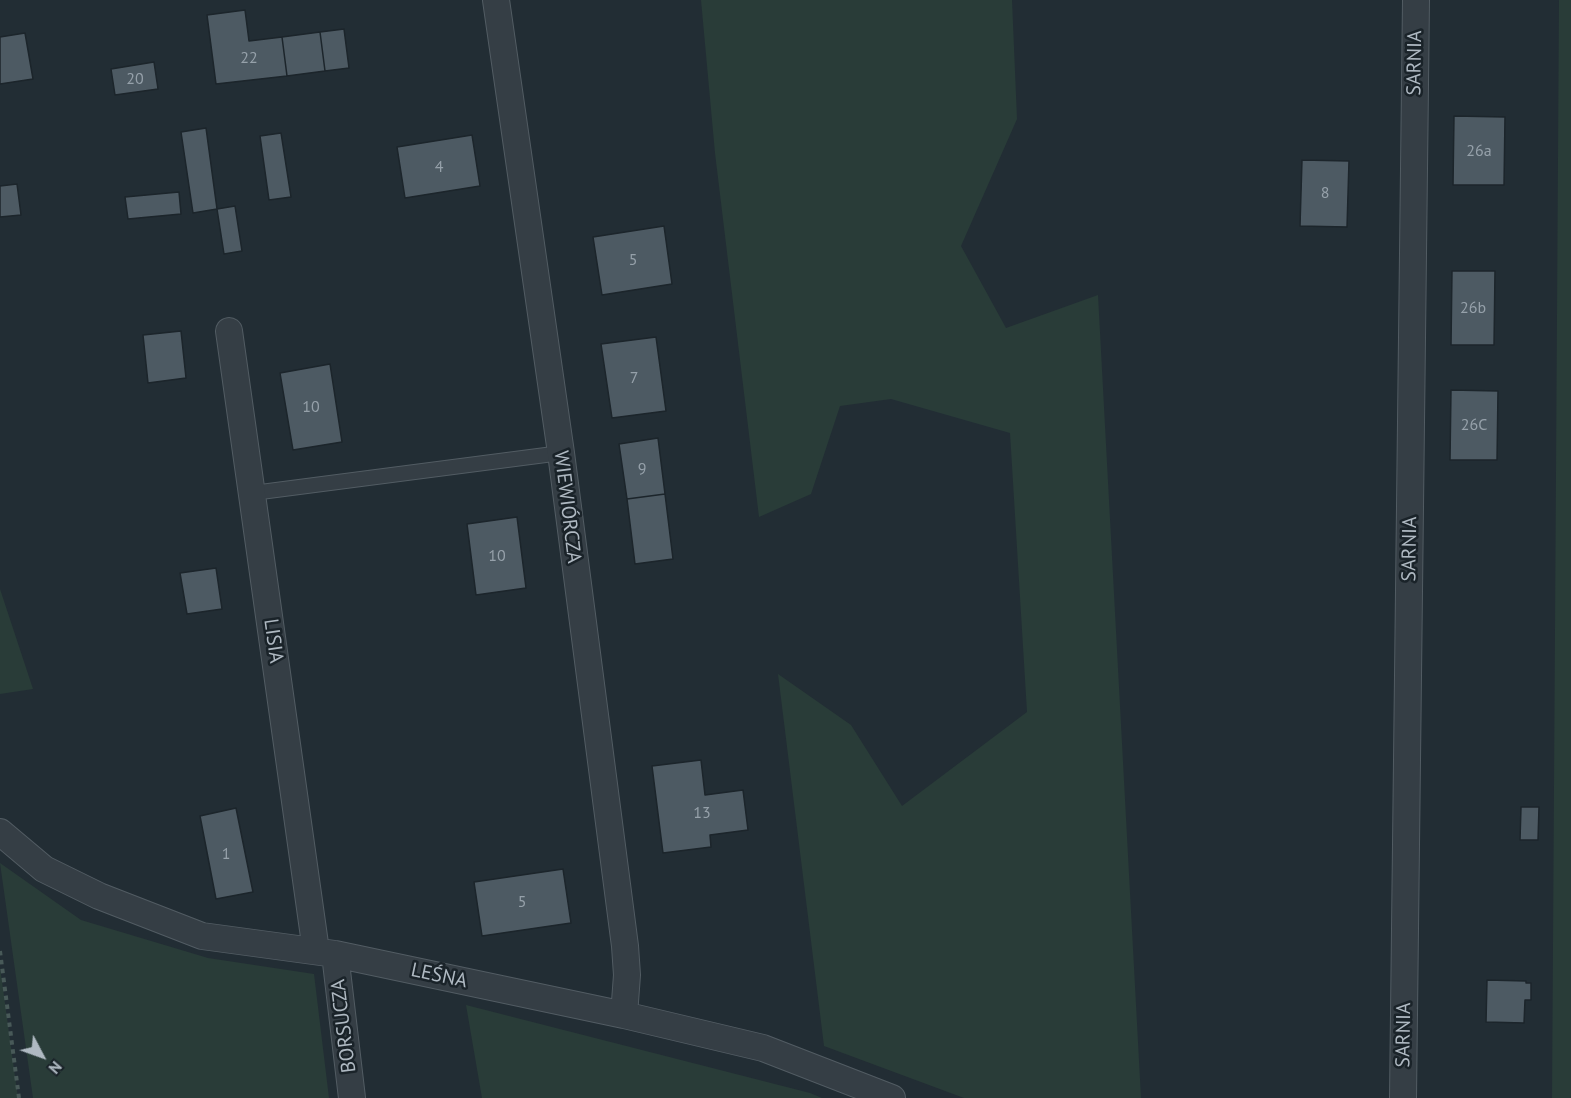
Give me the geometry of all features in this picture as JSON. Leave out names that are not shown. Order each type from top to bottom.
[{"type":"street","name":"WIEWIÓRCZA","points":[[496,0],[561,453],[625,946],[627,975],[624,1015]]},
{"type":"street","name":"SARNIA","points":[[1403,1098],[1416,0]]},
{"type":"street","name":"LISIA","points":[[229,331],[326,953]]},
{"type":"street","name":"LEŚNA","points":[[0,832],[44,869],[99,896],[202,936],[326,953],[624,1015],[764,1048],[892,1098]]},
{"type":"street","name":"BORSUCZA","points":[[326,953],[352,1098]]},
{"type":"lane","points":[[253,493],[561,453]]},
{"type":"path","points":[[0,951],[20,1098]]},
{"type":"green space","points":[[701,0],[1012,0],[1017,119],[961,246],[1006,328],[1098,295],[1141,1098],[964,1098],[824,1046],[778,674],[851,725],[902,806],[1027,712],[1010,433],[891,399],[840,406],[811,494],[759,517],[715,153]]},
{"type":"green space","points":[[1559,0],[1571,0],[1571,1098],[1552,1098]]},
{"type":"green space","points":[[0,589],[33,689],[0,694]]},
{"type":"green space","points":[[0,863],[81,920],[208,958],[314,974],[329,1098],[33,1098]]},
{"type":"green space","points":[[0,967],[18,1098],[0,1098]]},
{"type":"green space","points":[[466,1005],[810,1093],[822,1098],[482,1098]]},
{"type":"building","points":[[245,10],[249,41],[282,37],[287,76],[216,84],[207,15]]},
{"type":"building","points":[[344,29],[349,68],[325,71],[320,32]]},
{"type":"building","points":[[320,32],[325,71],[287,76],[282,37]]},
{"type":"building","points":[[25,33],[33,79],[0,84],[0,37]]},
{"type":"building","points":[[154,62],[158,89],[115,95],[111,69]]},
{"type":"building","points":[[1454,116],[1505,117],[1504,185],[1453,185]]},
{"type":"building","points":[[206,128],[217,209],[193,213],[181,132]]},
{"type":"building","points":[[281,133],[291,197],[269,200],[260,136]]},
{"type":"building","points":[[472,135],[480,186],[405,198],[397,147]]},
{"type":"building","points":[[1302,160],[1349,161],[1347,227],[1300,226]]},
{"type":"building","points":[[17,184],[21,215],[0,217],[0,186]]},
{"type":"building","points":[[179,192],[181,214],[128,219],[125,197]]},
{"type":"building","points":[[235,206],[242,251],[224,254],[217,209]]},
{"type":"building","points":[[664,226],[672,284],[602,295],[593,237]]},
{"type":"building","points":[[1452,271],[1495,271],[1494,345],[1451,345]]},
{"type":"building","points":[[181,331],[186,378],[148,383],[143,335]]},
{"type":"building","points":[[656,337],[666,411],[612,418],[601,344]]},
{"type":"building","points":[[330,364],[342,442],[293,450],[280,373]]},
{"type":"building","points":[[1451,390],[1498,391],[1497,460],[1450,460]]},
{"type":"building","points":[[658,438],[665,494],[627,499],[619,444]]},
{"type":"building","points":[[665,494],[673,559],[635,564],[627,499]]},
{"type":"building","points":[[517,517],[526,588],[476,595],[467,524]]},
{"type":"building","points":[[216,568],[222,609],[187,614],[180,573]]},
{"type":"building","points":[[701,760],[705,795],[743,790],[748,830],[710,835],[711,847],[663,853],[652,766]]},
{"type":"building","points":[[1521,807],[1539,807],[1538,840],[1520,840]]},
{"type":"building","points":[[236,808],[253,892],[216,899],[200,816]]},
{"type":"building","points":[[563,869],[571,923],[482,936],[474,882]]},
{"type":"building","points":[[1487,980],[1531,983],[1531,1000],[1525,1000],[1524,1023],[1486,1022]]}]
